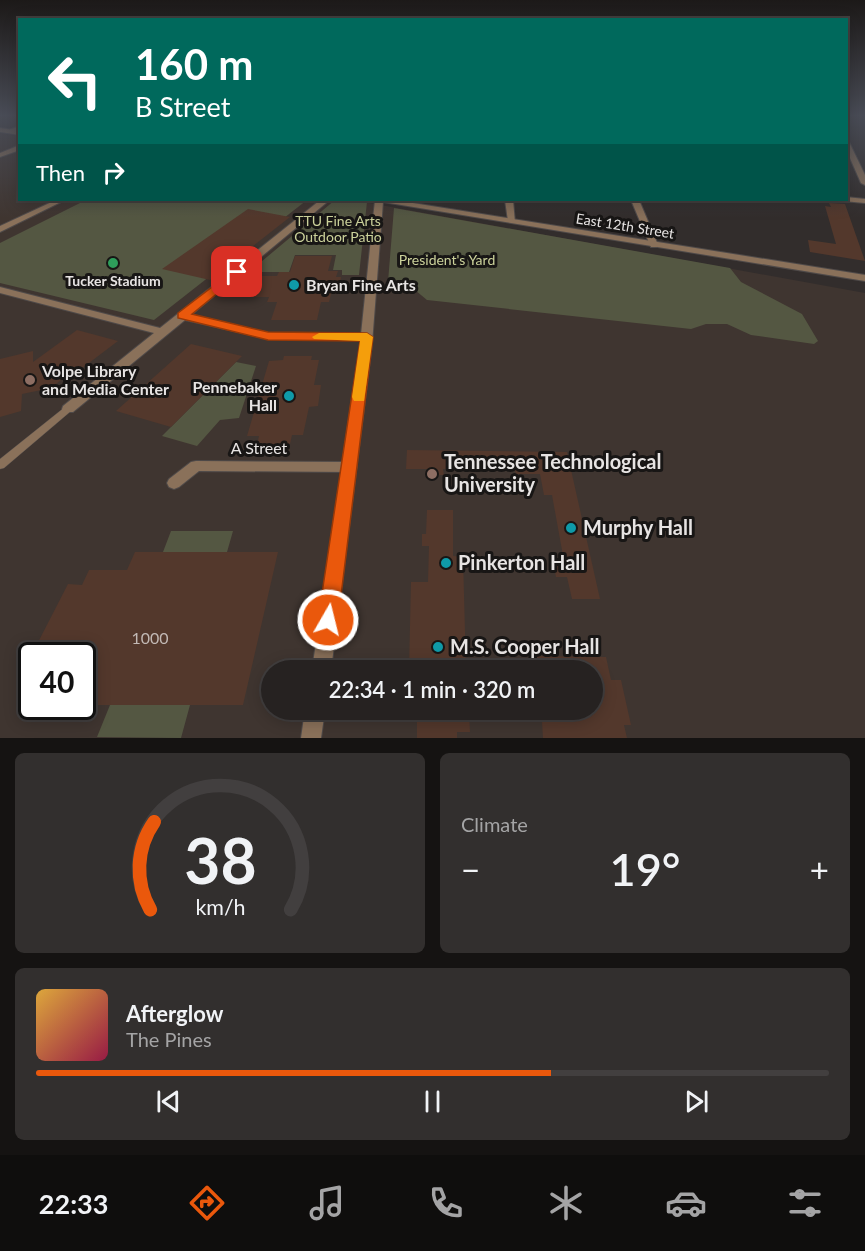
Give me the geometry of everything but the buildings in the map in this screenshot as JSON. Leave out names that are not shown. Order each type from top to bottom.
[{"type":"street","points":[[851,149],[865,183]]},
{"type":"street","points":[[848,199],[865,201]]},
{"type":"street","points":[[0,230],[59,201]]},
{"type":"street","points":[[322,660],[367,337],[380,201]]},
{"type":"street","name":"East 12th Street","points":[[386,201],[865,278]]},
{"type":"street","points":[[509,201],[512,221]]},
{"type":"street","points":[[635,201],[654,245]]},
{"type":"street","points":[[0,465],[322,203]]},
{"type":"street","points":[[0,291],[162,332]]},
{"type":"street","points":[[182,316],[268,336],[367,337]]},
{"type":"street","name":"A Street","points":[[174,483],[196,466],[350,467]]},
{"type":"street","points":[[311,738],[314,720]]},
{"type":"shaded area","name":"Tennessee Technological University","points":[[0,149],[18,149],[18,201],[359,201],[865,293],[865,738],[0,738]]},
{"type":"green space","name":"Tucker Stadium","points":[[84,201],[306,201],[154,320],[0,283],[0,243]]},
{"type":"green space","name":"TTU Fine Arts Outdoor Patio","points":[[334,201],[367,202],[359,275],[342,275],[342,270],[333,270],[336,255],[295,255],[289,272],[249,272]]},
{"type":"green space","name":"President's Yard","points":[[394,208],[730,268],[741,282],[802,314],[818,341],[814,344],[751,335],[727,324],[706,324],[691,329],[427,300],[415,290],[388,282]]},
{"type":"green space","points":[[236,362],[256,366],[239,418],[220,420],[197,446],[162,436]]},
{"type":"green space","points":[[171,531],[233,531],[227,552],[163,552]]},
{"type":"green space","points":[[110,705],[190,705],[181,738],[97,737]]},
{"type":"slow traffic","points":[[319,337],[367,337],[359,397]]},
{"type":"place","name":"Tucker Stadium","points":[[113,263]]},
{"type":"place","name":"Bryan Fine Arts","points":[[294,285]]},
{"type":"place","name":"Volpe Library and Media Center","points":[[30,380]]},
{"type":"place","name":"Pennebaker Hall","points":[[289,396]]},
{"type":"place","name":"Tennessee Technological University","points":[[432,474]]},
{"type":"place","name":"Murphy Hall","points":[[571,528]]},
{"type":"place","name":"Pinkerton Hall","points":[[446,563]]},
{"type":"place","name":"M.S. Cooper Hall","points":[[438,647]]},
{"type":"route","points":[[237,272],[182,316],[268,336],[367,337],[328,620]]}]
